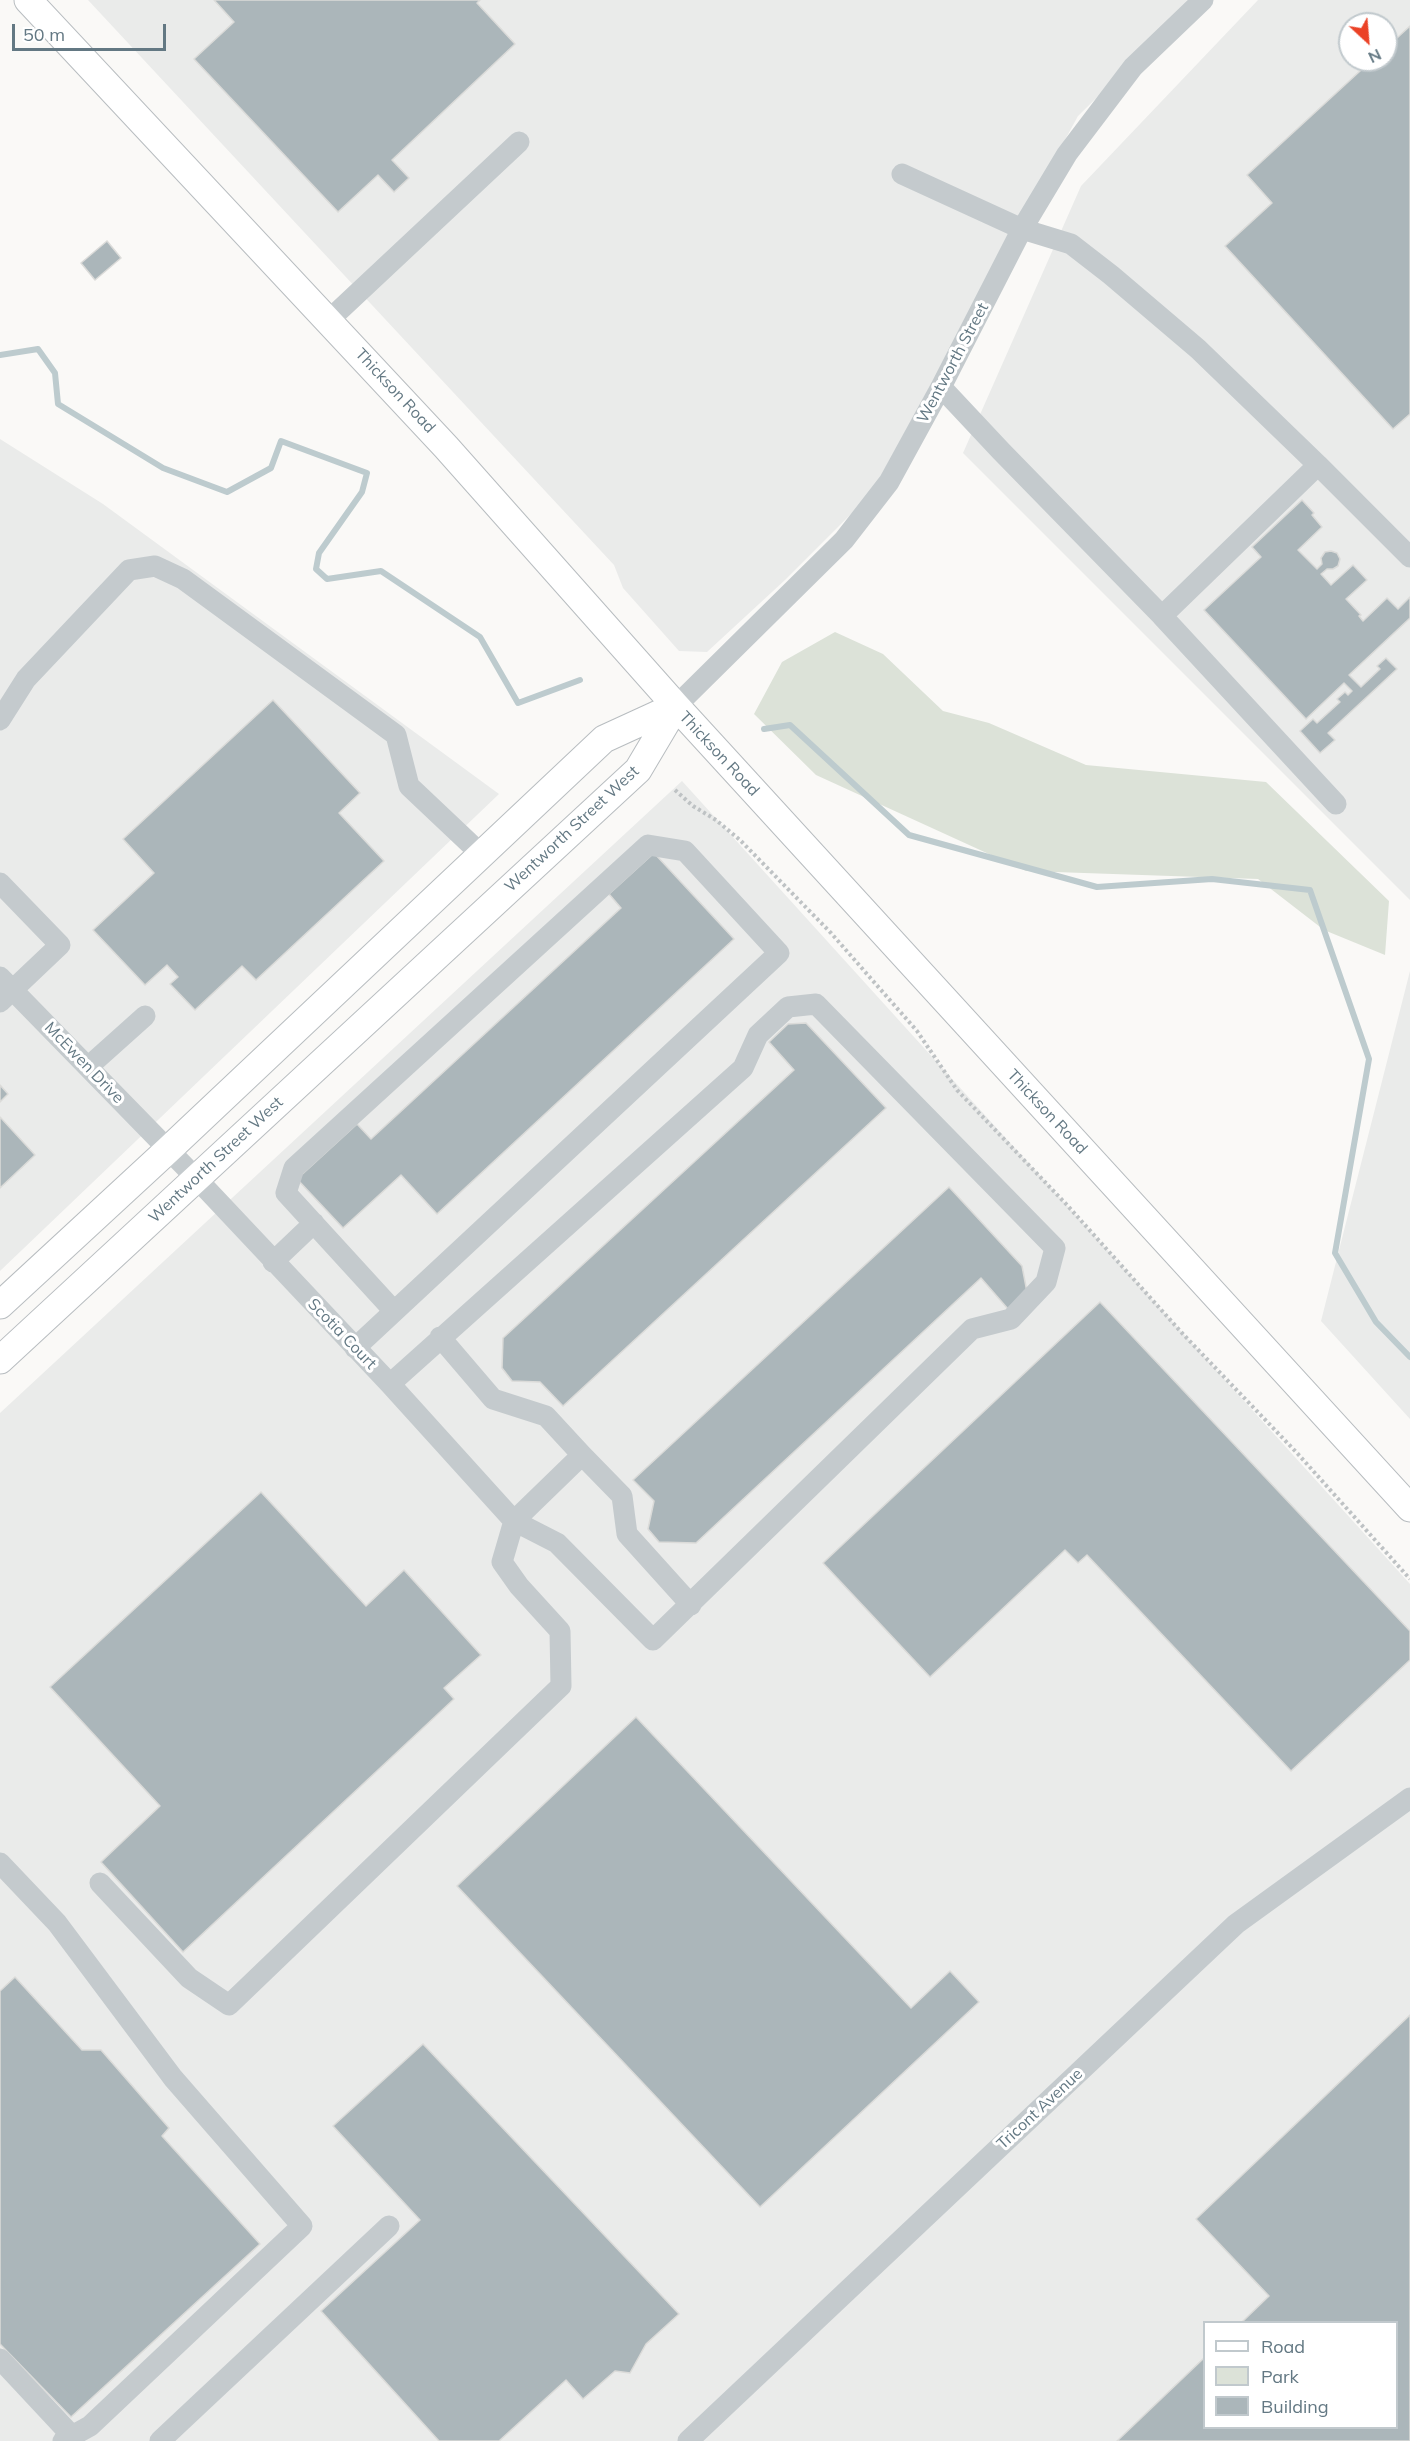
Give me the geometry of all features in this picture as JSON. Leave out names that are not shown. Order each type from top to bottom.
[{"type":"main road","name":"Thickson Road","points":[[28,0],[446,447],[675,706],[1410,1508]]},
{"type":"main road","points":[[0,1305],[604,739],[675,706]]},
{"type":"main road","name":"Wentworth Street West","points":[[0,1360],[638,770],[675,706]]},
{"type":"street","name":"Wentworth Street","points":[[675,706],[844,540],[889,482],[1050,180],[1098,110],[1133,67],[1203,0]]},
{"type":"street","points":[[329,320],[519,142]]},
{"type":"street","points":[[902,174],[1022,229],[1071,244],[1111,274],[1198,349],[1410,557]]},
{"type":"street","points":[[941,387],[1162,616],[1336,804]]},
{"type":"street","points":[[1162,616],[1318,465]]},
{"type":"street","points":[[0,720],[26,679],[129,570],[155,566],[183,579],[396,735],[410,786],[482,855]]},
{"type":"street","points":[[355,1348],[393,1310],[779,954],[686,851],[648,845],[294,1168],[286,1193],[393,1310]]},
{"type":"street","points":[[0,883],[60,945],[4,989]]},
{"type":"street","name":"McEwen Drive","points":[[4,989],[88,1068],[168,1150]]},
{"type":"street","points":[[390,1384],[743,1068],[758,1035],[788,1007],[816,1004],[1055,1248],[1046,1282],[1011,1319],[972,1329],[653,1640],[557,1543],[514,1521]]},
{"type":"street","points":[[88,1068],[145,1016]]},
{"type":"street","name":"Scotia Court","points":[[168,1150],[390,1384],[514,1521]]},
{"type":"street","points":[[273,1262],[314,1223]]},
{"type":"street","points":[[440,1337],[493,1399],[546,1416],[622,1496],[627,1534],[691,1605]]},
{"type":"street","points":[[100,1883],[189,1978],[229,2005],[561,1686],[560,1631],[519,1586],[502,1562],[514,1521],[582,1455]]},
{"type":"street","name":"Tricont Avenue","points":[[688,2441],[1236,1924],[1410,1798]]},
{"type":"street","points":[[0,1863],[57,1923],[173,2078],[302,2226],[90,2426],[67,2438],[0,2359]]},
{"type":"street","points":[[160,2441],[389,2226]]},
{"type":"path","points":[[675,790],[740,840],[831,933],[917,1031],[957,1090],[1067,1205],[1182,1333],[1298,1454],[1410,1579]]},
{"type":"shaded area","points":[[88,0],[1196,0],[1078,116],[871,494],[785,580],[707,652],[679,651],[623,588],[614,565]]},
{"type":"shaded area","points":[[1258,0],[1410,0],[1410,900],[963,453],[1081,186]]},
{"type":"shaded area","points":[[0,439],[103,504],[499,794],[0,1271]]},
{"type":"shaded area","points":[[682,781],[1410,1584],[1410,2441],[0,2441],[0,1413]]},
{"type":"shaded area","points":[[1410,971],[1410,1419],[1321,1321]]},
{"type":"green space","points":[[835,632],[883,654],[943,711],[989,723],[1086,765],[1266,782],[1389,901],[1385,955],[1324,930],[1258,879],[1026,871],[816,775],[754,714],[782,662]]},
{"type":"building","points":[[214,0],[480,0],[477,3],[515,44],[392,160],[409,178],[394,192],[378,175],[338,212],[194,59],[234,22]]},
{"type":"building","points":[[1410,26],[1410,414],[1393,429],[1225,246],[1272,203],[1247,175],[1359,72],[1398,72],[1398,37]]},
{"type":"building","points":[[107,241],[121,258],[95,280],[81,263]]},
{"type":"building","points":[[1302,500],[1314,513],[1312,515],[1322,527],[1298,550],[1317,569],[1322,564],[1321,558],[1325,552],[1337,553],[1340,559],[1338,566],[1327,569],[1321,574],[1331,585],[1353,565],[1367,580],[1346,599],[1361,615],[1359,616],[1363,621],[1387,598],[1398,609],[1410,597],[1410,618],[1349,675],[1361,687],[1380,669],[1377,666],[1386,658],[1397,669],[1328,733],[1335,740],[1320,753],[1300,731],[1313,719],[1317,723],[1340,702],[1337,699],[1345,692],[1348,695],[1352,691],[1344,683],[1306,719],[1204,610],[1261,557],[1252,547]]},
{"type":"building","points":[[273,700],[360,793],[339,813],[384,861],[256,980],[242,966],[195,1010],[170,984],[178,977],[167,965],[145,985],[93,930],[154,873],[123,839]]},
{"type":"building","points":[[654,853],[734,939],[437,1214],[401,1175],[343,1228],[297,1179],[357,1124],[371,1139],[621,908],[609,894]]},
{"type":"building","points":[[806,1023],[886,1108],[563,1406],[540,1382],[512,1381],[502,1368],[503,1338],[794,1070],[769,1042],[788,1024]]},
{"type":"building","points":[[0,1085],[8,1094],[0,1102]]},
{"type":"building","points":[[0,1117],[35,1155],[0,1188]]},
{"type":"building","points":[[949,1187],[1022,1266],[1027,1292],[1008,1309],[981,1278],[696,1543],[659,1542],[648,1529],[654,1501],[633,1480]]},
{"type":"building","points":[[1100,1302],[1410,1631],[1410,1660],[1291,1771],[1087,1555],[1078,1563],[1065,1550],[930,1677],[823,1563]]},
{"type":"building","points":[[261,1492],[366,1606],[404,1570],[481,1655],[444,1688],[454,1699],[183,1952],[101,1862],[160,1806],[50,1687]]},
{"type":"building","points":[[636,1717],[911,2008],[950,1971],[979,2002],[760,2207],[457,1886]]},
{"type":"building","points":[[15,1977],[82,2050],[101,2050],[169,2128],[162,2136],[260,2244],[71,2417],[0,2344],[0,1991]]},
{"type":"building","points":[[1410,2015],[1410,2441],[1117,2441],[1203,2359],[1203,2429],[1398,2429],[1398,2321],[1243,2321],[1269,2296],[1196,2219]]},
{"type":"building","points":[[423,2044],[679,2314],[646,2344],[630,2373],[615,2371],[583,2399],[566,2380],[499,2441],[439,2441],[321,2311],[420,2220],[333,2126]]},
{"type":"waterway","points":[[0,355],[38,349],[55,373],[58,404],[163,468],[227,492],[271,468],[281,441],[367,473],[362,492],[319,553],[316,569],[327,579],[381,571],[480,637],[518,703],[580,680]]},
{"type":"waterway","points":[[764,729],[790,725],[909,835],[1097,887],[1212,879],[1310,890],[1369,1059],[1335,1253],[1376,1322],[1410,1357]]}]
